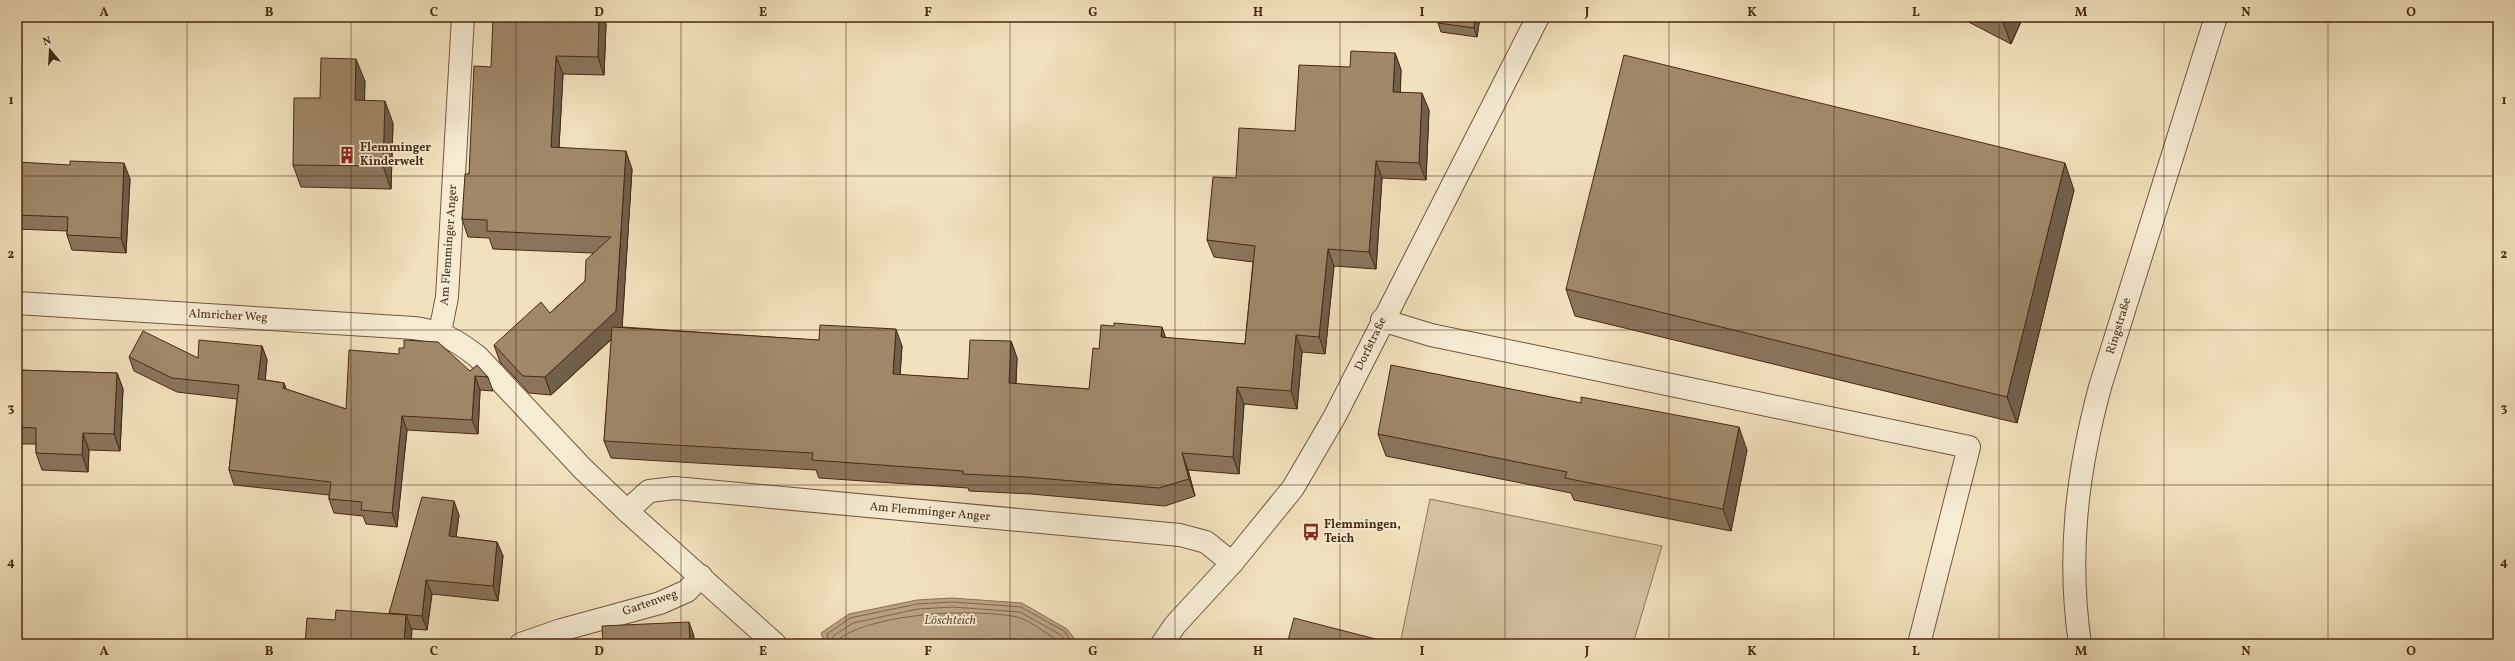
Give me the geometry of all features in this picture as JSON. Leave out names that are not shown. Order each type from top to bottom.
[{"type":"street","name":"Am Flemminger Anger","points":[[440,332],[447,297],[463,17]]},
{"type":"street","name":"Dorfstraße","points":[[1162,644],[1174,625],[1232,563],[1293,488],[1335,416],[1382,320],[1538,17]]},
{"type":"street","name":"Ringstraße","points":[[2080,644],[2074,584],[2074,535],[2078,487],[2087,435],[2100,387],[2216,17]]},
{"type":"street","name":"Almricher Weg","points":[[17,303],[414,328],[440,332]]},
{"type":"street","points":[[1382,320],[1431,336],[1969,447],[1919,644]]},
{"type":"street","points":[[440,332],[459,342],[478,357],[583,469],[627,511],[775,644]]},
{"type":"street","name":"Am Flemminger Anger","points":[[627,511],[649,491],[675,488],[1180,535],[1206,542],[1232,563]]},
{"type":"street","name":"Gartenweg","points":[[521,644],[561,630],[660,603],[687,590],[700,576]]},
{"type":"shaded area","points":[[1430,499],[1662,546],[1633,644],[1400,644]]},
{"type":"water","name":"Löschteich","points":[[952,598],[1022,603],[1067,629],[1079,644],[825,644],[821,633],[849,614],[917,600]]},
{"type":"building","points":[[493,17],[599,17],[598,57],[556,56],[551,147],[626,151],[616,311],[545,377],[523,376],[494,345],[541,302],[550,313],[585,281],[586,260],[611,237],[487,231],[487,220],[462,219],[465,174],[469,174],[474,66],[491,67]]},
{"type":"building","points":[[1439,17],[1475,17],[1474,28],[1438,23]]},
{"type":"building","points":[[1993,17],[2005,17],[2003,22]]},
{"type":"building","points":[[1351,51],[1395,53],[1393,92],[1422,93],[1419,163],[1376,161],[1369,252],[1328,249],[1319,337],[1296,335],[1291,391],[1237,387],[1233,457],[1182,453],[1189,479],[1159,488],[1025,477],[963,474],[963,471],[812,460],[813,453],[604,441],[612,327],[819,340],[820,325],[896,329],[893,374],[968,379],[970,340],[1011,341],[1009,383],[1089,389],[1093,348],[1099,349],[1101,325],[1114,326],[1114,323],[1162,327],[1161,337],[1245,344],[1255,246],[1207,240],[1213,177],[1236,178],[1239,128],[1295,131],[1299,65],[1350,67]]},
{"type":"building","points":[[1624,55],[2065,163],[2007,397],[1566,289]]},
{"type":"building","name":"Flemminger Kinderwelt","points":[[321,58],[356,59],[355,100],[385,101],[383,166],[293,165],[294,98],[320,98]]},
{"type":"building","points":[[70,161],[124,163],[121,238],[67,235],[68,217],[17,215],[17,162],[70,165]]},
{"type":"building","points":[[143,331],[198,358],[199,340],[262,346],[258,379],[284,383],[283,388],[346,409],[349,350],[399,354],[399,348],[404,348],[404,340],[438,342],[470,371],[477,365],[488,377],[475,376],[472,420],[402,416],[392,513],[361,510],[362,502],[329,499],[331,482],[229,470],[239,385],[172,378],[129,357]]},
{"type":"building","points":[[1391,365],[1581,403],[1581,397],[1739,427],[1723,509],[1565,478],[1567,472],[1378,434]]},
{"type":"building","points":[[17,370],[117,373],[114,434],[83,433],[82,455],[36,453],[36,428],[17,427]]},
{"type":"building","points":[[422,497],[454,501],[449,536],[497,542],[493,586],[426,580],[422,616],[389,613]]},
{"type":"building","points":[[336,610],[406,615],[404,644],[305,644],[307,618],[335,620]]},
{"type":"building","points":[[1294,618],[1395,644],[1287,644]]},
{"type":"building","points":[[689,622],[690,644],[603,644],[602,626]]},
{"type":"place","name":"Flemminger Kinderwelt","points":[[347,155]]},
{"type":"place","name":"Flemmingen, Teich","points":[[1311,532]]}]
